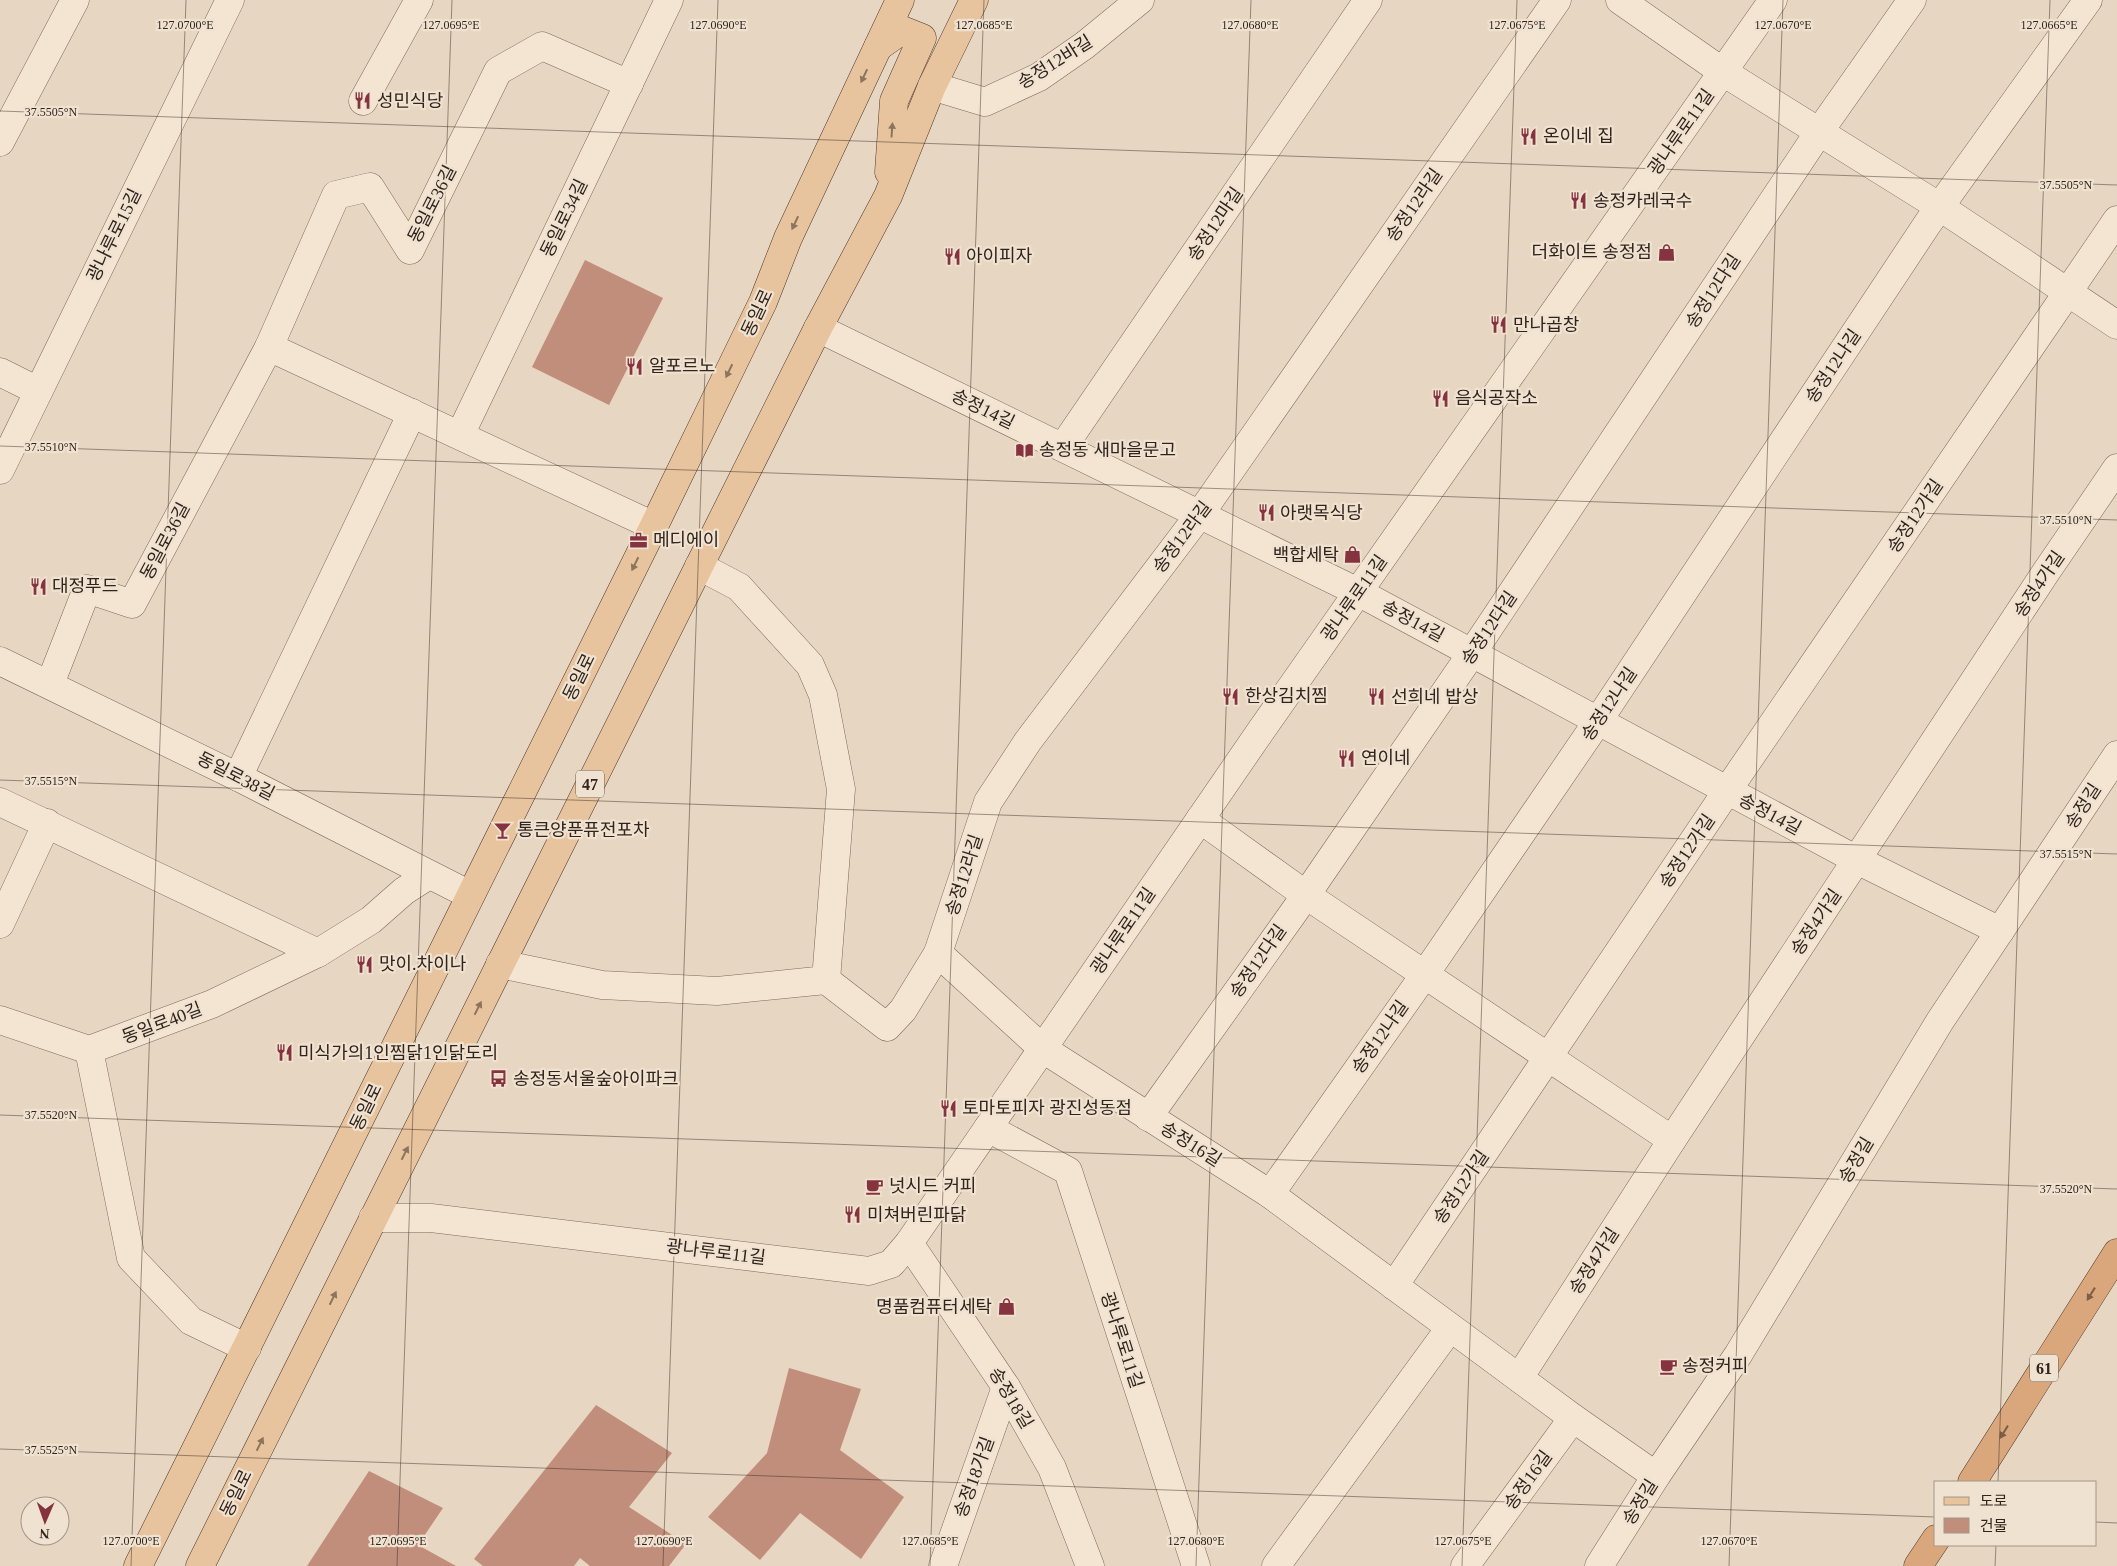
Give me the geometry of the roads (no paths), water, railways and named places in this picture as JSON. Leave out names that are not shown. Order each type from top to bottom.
[{"type":"highway","name":"61","points":[[1973,1481],[2117,1253]]},
{"type":"highway","points":[[1918,1566],[1934,1542]]},
{"type":"main road","name":"동일로","points":[[138,1566],[654,526],[763,302],[788,238],[900,0]]},
{"type":"main road","name":"동일로","points":[[200,1566],[372,1218],[818,328],[888,196],[932,86],[974,0]]},
{"type":"main road","points":[[878,47],[902,30],[922,38],[894,101],[888,196]]},
{"type":"street","points":[[0,142],[75,0]]},
{"type":"street","name":"광나루로15길","points":[[0,470],[230,0]]},
{"type":"street","points":[[362,101],[419,0]]},
{"type":"street","name":"동일로34길","points":[[460,435],[669,0]]},
{"type":"street","name":"송정12바길","points":[[932,86],[985,102],[1039,77],[1084,46],[1140,0]]},
{"type":"street","name":"송정12마길","points":[[1062,447],[1368,0]]},
{"type":"street","name":"송정12라길","points":[[826,980],[887,1027],[903,1010],[938,953],[988,802],[1028,741],[1200,514],[1557,0]]},
{"type":"street","name":"광나루로11길","points":[[1620,0],[1723,72],[1819,132]]},
{"type":"street","name":"광나루로11길","points":[[372,1218],[431,1218],[869,1271],[891,1264],[909,1243],[1358,592],[1773,0]]},
{"type":"street","name":"송정12다길","points":[[1148,1117],[1306,895],[1472,653],[1819,132],[1912,0]]},
{"type":"street","name":"송정12나길","points":[[1270,1194],[1425,974],[1598,721],[1940,207],[2088,0]]},
{"type":"street","name":"동일로36길","points":[[50,684],[87,589],[132,604],[269,347],[336,195],[370,187],[410,250],[498,70],[542,46],[629,84]]},
{"type":"street","points":[[1819,132],[1940,207],[2117,325]]},
{"type":"street","name":"송정12가길","points":[[1394,1286],[1727,791],[2117,220]]},
{"type":"street","name":"송정14길","points":[[818,328],[1358,592],[1857,860],[2000,931]]},
{"type":"street","points":[[269,347],[654,526]]},
{"type":"street","points":[[0,372],[38,391]]},
{"type":"street","points":[[238,776],[412,413]]},
{"type":"street","name":"송정4가길","points":[[1519,1378],[1672,1140],[2041,580],[2117,468]]},
{"type":"street","points":[[500,964],[602,985],[716,990],[826,980],[841,789],[823,695],[810,665],[739,587],[699,566]]},
{"type":"street","name":"동일로38길","points":[[0,661],[238,776],[429,876],[470,895]]},
{"type":"street","name":"송정길","points":[[1599,1566],[1656,1476],[1738,1355],[1940,1021],[2117,755]]},
{"type":"street","points":[[0,802],[318,952]]},
{"type":"street","points":[[1200,820],[1306,895],[1672,1140]]},
{"type":"street","points":[[0,924],[46,823]]},
{"type":"street","name":"동일로40길","points":[[89,1050],[212,1004],[318,952],[371,920],[404,891],[429,876]]},
{"type":"street","name":"송정16길","points":[[938,953],[1043,1049],[1270,1194],[1573,1418],[1656,1476]]},
{"type":"street","points":[[0,1020],[89,1050],[131,1258],[191,1321],[247,1348]]},
{"type":"street","name":"광나루로11길","points":[[988,1128],[1068,1171],[1196,1566]]},
{"type":"street","name":"송정18길","points":[[909,1243],[1006,1387],[1052,1468],[1090,1566]]},
{"type":"street","points":[[1276,1566],[1450,1328]]},
{"type":"street","name":"송정18가길","points":[[943,1566],[1006,1387]]},
{"type":"street","name":"송정16길","points":[[1465,1566],[1573,1418]]},
{"type":"place","name":"성민식당","points":[[363,101]]},
{"type":"place","name":"온이네 집","points":[[1529,136]]},
{"type":"place","name":"송정카레국수","points":[[1579,201]]},
{"type":"place","name":"더화이트 송정점","points":[[1666,252]]},
{"type":"place","name":"아이피자","points":[[952,256]]},
{"type":"place","name":"만나곱창","points":[[1499,325]]},
{"type":"place","name":"알포르노","points":[[635,366]]},
{"type":"place","name":"음식공작소","points":[[1441,398]]},
{"type":"place","name":"송정동 새마을문고","points":[[1025,450]]},
{"type":"place","name":"아랫목식당","points":[[1266,513]]},
{"type":"place","name":"메디에이","points":[[639,540]]},
{"type":"place","name":"백합세탁","points":[[1353,555]]},
{"type":"place","name":"대정푸드","points":[[38,586]]},
{"type":"place","name":"한상김치찜","points":[[1231,696]]},
{"type":"place","name":"선희네 밥상","points":[[1377,697]]},
{"type":"place","name":"연이네","points":[[1347,758]]},
{"type":"place","name":"통큰양푼퓨전포차","points":[[503,830]]},
{"type":"place","name":"맛이.차이나","points":[[365,964]]},
{"type":"place","name":"미식가의1인찜닭1인닭도리","points":[[284,1053]]},
{"type":"place","name":"송정동서울숲아이파크","points":[[499,1079]]},
{"type":"place","name":"토마토피자 광진성동점","points":[[948,1108]]},
{"type":"place","name":"넛시드 커피","points":[[875,1186]]},
{"type":"place","name":"미쳐버린파닭","points":[[853,1215]]},
{"type":"place","name":"명품컴퓨터세탁","points":[[1006,1307]]},
{"type":"place","name":"송정커피","points":[[1668,1366]]}]
